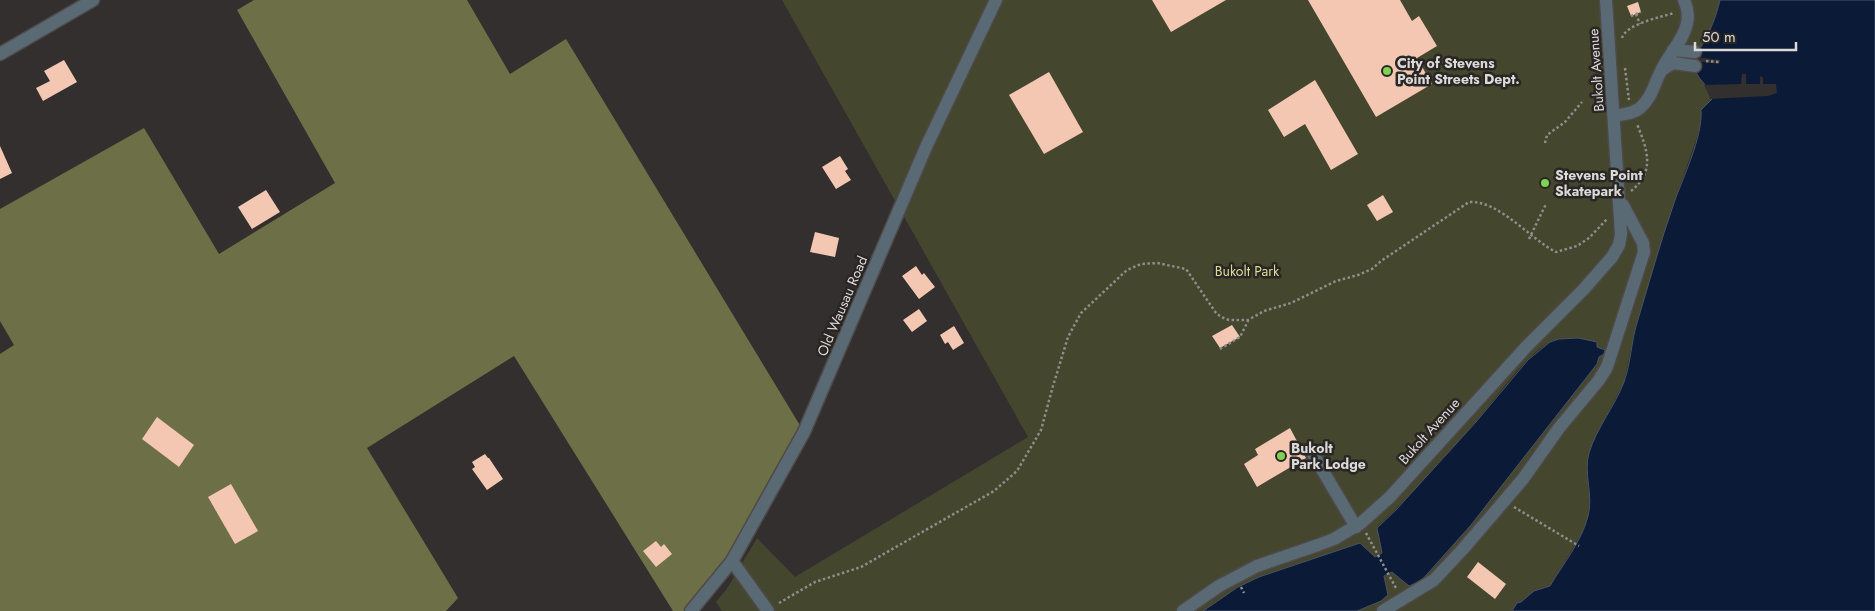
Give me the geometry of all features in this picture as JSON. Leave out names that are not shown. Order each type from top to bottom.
[{"type":"street","points":[[0,54],[93,0]]},
{"type":"street","name":"Old Wausau Road","points":[[692,611],[732,561],[804,432],[926,147],[996,0]]},
{"type":"street","name":"Bukolt Avenue","points":[[1383,611],[1434,580],[1463,549],[1523,479],[1559,428],[1600,380],[1607,367],[1644,252],[1643,244],[1631,224],[1624,195],[1614,116],[1606,0]]},
{"type":"street","points":[[1614,116],[1639,110],[1647,102],[1660,71],[1687,24],[1687,7],[1683,5]]},
{"type":"street","points":[[1673,50],[1696,52]]},
{"type":"street","points":[[1660,71],[1672,63],[1694,66]]},
{"type":"street","name":"Bukolt Avenue","points":[[1183,611],[1219,586],[1257,566],[1318,545],[1358,525],[1390,496],[1526,347],[1583,290],[1612,257],[1619,245],[1624,195]]},
{"type":"street","points":[[1310,449],[1358,525]]},
{"type":"street","points":[[732,561],[768,610]]},
{"type":"path","points":[[1622,46],[1624,33],[1683,5]]},
{"type":"path","points":[[1631,16],[1641,12]]},
{"type":"path","points":[[1636,14],[1640,24]]},
{"type":"path","points":[[1624,62],[1630,103]]},
{"type":"path","points":[[1545,143],[1547,135],[1565,122],[1582,102]]},
{"type":"path","points":[[1624,195],[1636,187],[1644,174],[1648,159],[1647,150],[1635,119]]},
{"type":"path","points":[[768,610],[815,582],[861,567],[994,491],[1007,481],[1017,471],[1041,430],[1066,344],[1081,313],[1127,270],[1141,264],[1157,263],[1186,269],[1216,313],[1229,320],[1248,320],[1264,311],[1291,303],[1328,284],[1372,269],[1469,202],[1483,202],[1497,210],[1556,252],[1577,246],[1589,238],[1611,215]]},
{"type":"path","points":[[1529,239],[1546,204]]},
{"type":"path","points":[[1220,349],[1240,337],[1248,320]]},
{"type":"path","points":[[1504,501],[1579,546]]},
{"type":"path","points":[[1358,525],[1388,574]]},
{"type":"green space","points":[[254,0],[467,0],[510,74],[566,39],[804,432],[727,557],[690,611],[673,611],[514,356],[367,448],[458,598],[446,611],[0,611],[0,354],[14,345],[0,321],[0,209],[144,128],[219,254],[335,183],[237,10]]},
{"type":"green space","name":"Bukolt Park","points":[[782,0],[1720,0],[1716,17],[1701,47],[1698,76],[1706,84],[1712,99],[1701,110],[1702,120],[1698,134],[1673,206],[1636,325],[1624,382],[1595,438],[1589,516],[1581,535],[1550,586],[1534,591],[1521,603],[1517,603],[1512,611],[1357,611],[1381,601],[1388,595],[1384,576],[1392,572],[1409,586],[1421,581],[1471,525],[1597,364],[1599,357],[1597,347],[1580,340],[1568,338],[1550,342],[1530,357],[1439,464],[1377,527],[1382,553],[1375,557],[1360,543],[1259,577],[1238,587],[1203,611],[722,611],[716,602],[728,587],[757,538],[795,577],[1028,437]]},
{"type":"water","points":[[1720,0],[1875,0],[1875,611],[1512,611],[1517,603],[1534,591],[1550,586],[1577,543],[1585,525],[1590,508],[1587,469],[1589,453],[1592,443],[1624,382],[1635,330],[1655,263],[1674,203],[1696,144],[1701,121],[1701,110],[1712,99],[1696,72],[1696,47],[1701,47],[1707,36]]},
{"type":"water","points":[[1578,338],[1597,342],[1597,347],[1605,350],[1604,354],[1599,357],[1597,364],[1471,525],[1421,581],[1409,586],[1392,572],[1384,576],[1388,595],[1381,601],[1357,611],[1203,611],[1238,587],[1259,577],[1360,543],[1375,557],[1382,553],[1377,528],[1396,510],[1476,422],[1528,360],[1550,342],[1559,339]]},
{"type":"pier","points":[[1696,57],[1720,60],[1719,64],[1695,61]]},
{"type":"pier","points":[[1742,74],[1746,74],[1746,84],[1760,84],[1760,76],[1763,77],[1763,84],[1776,84],[1777,93],[1768,96],[1709,99],[1710,97],[1704,85],[1741,84]]},
{"type":"building","points":[[1152,0],[1226,0],[1171,32]]},
{"type":"building","name":"City of Stevens Point Streets Dept.","points":[[1308,0],[1400,0],[1412,21],[1419,16],[1437,46],[1417,58],[1432,84],[1376,117]]},
{"type":"building","points":[[1638,2],[1641,12],[1631,16],[1627,6]]},
{"type":"building","points":[[64,60],[77,82],[43,101],[36,88],[50,81],[44,71]]},
{"type":"building","points":[[1049,72],[1083,132],[1044,154],[1009,95]]},
{"type":"building","points":[[1315,80],[1358,154],[1331,170],[1305,124],[1284,137],[1268,110]]},
{"type":"building","points":[[0,146],[12,173],[0,179]]},
{"type":"building","points":[[840,156],[848,169],[845,171],[851,180],[836,189],[822,167]]},
{"type":"building","points":[[266,190],[280,212],[252,229],[238,207]]},
{"type":"building","points":[[1383,195],[1393,212],[1377,221],[1367,205]]},
{"type":"building","points":[[815,232],[839,238],[835,257],[810,252]]},
{"type":"building","points":[[916,266],[922,275],[924,273],[935,287],[919,299],[902,276]]},
{"type":"building","points":[[919,309],[927,321],[912,332],[903,320]]},
{"type":"building","points":[[1232,325],[1240,337],[1220,348],[1212,336]]},
{"type":"building","points":[[954,326],[964,343],[953,350],[948,342],[945,344],[940,335]]},
{"type":"building","points":[[157,417],[194,445],[179,467],[142,439]]},
{"type":"building","name":"Bukolt Park Lodge","points":[[1290,428],[1306,458],[1257,487],[1244,464],[1258,455],[1255,449]]},
{"type":"building","points":[[485,454],[503,479],[487,490],[472,469],[475,467],[472,462]]},
{"type":"building","points":[[231,484],[258,531],[235,544],[208,497]]},
{"type":"building","points":[[656,541],[661,547],[664,544],[672,554],[656,567],[643,551]]},
{"type":"building","points":[[1478,562],[1506,584],[1495,599],[1467,577]]},
{"type":"place","name":"City of Stevens Point Streets Dept.","points":[[1387,71]]},
{"type":"place","name":"Stevens Point Skatepark","points":[[1545,183]]},
{"type":"place","name":"Bukolt Park Lodge","points":[[1281,456]]}]
